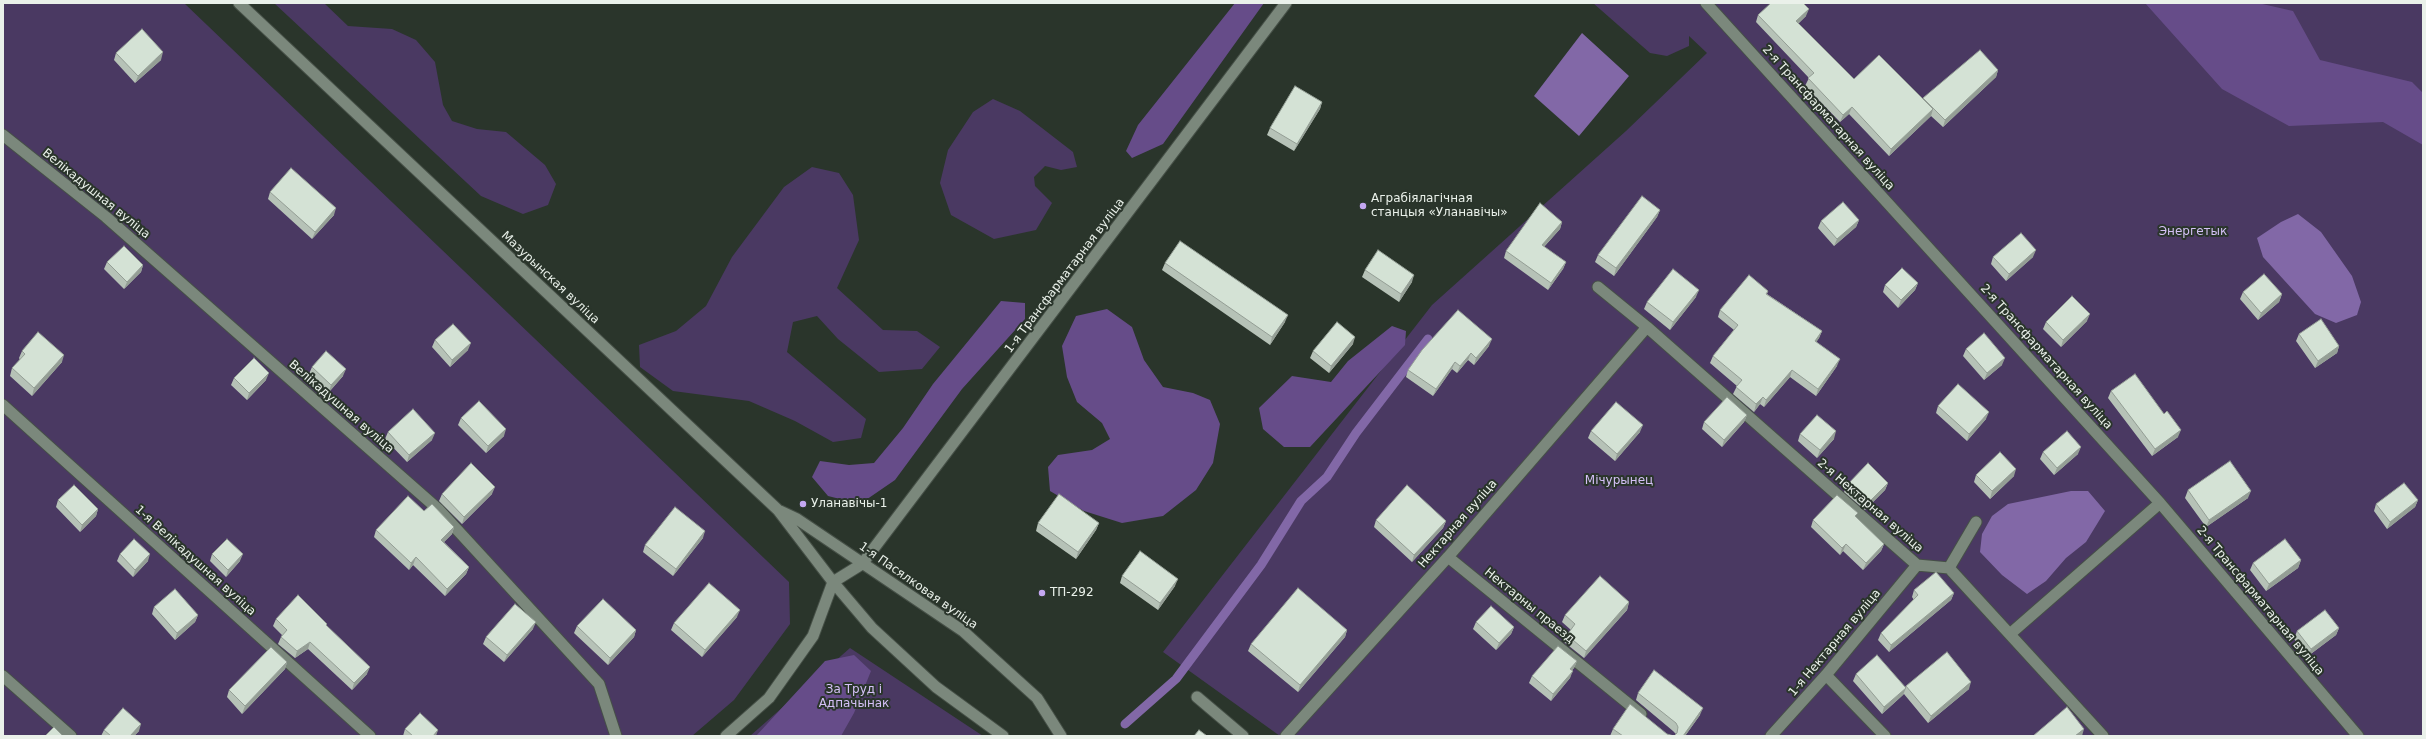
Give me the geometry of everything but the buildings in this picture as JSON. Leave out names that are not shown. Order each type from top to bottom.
[{"type":"street","name":"Мазурынская вуліца","points":[[240,3],[778,510],[832,582]]},
{"type":"street","name":"1-я Трансфарматарная вуліца","points":[[862,564],[1286,3]]},
{"type":"street","name":"2-я Трансфарматарная вуліца","points":[[1706,3],[2160,503],[2358,736]]},
{"type":"street","name":"Велікадушная вуліца","points":[[3,136],[106,217],[438,510],[599,684],[616,736]]},
{"type":"street","name":"2-я Нектарная вуліца","points":[[1598,287],[1646,327],[1917,565],[1949,568]]},
{"type":"street","name":"Нектарная вуліца","points":[[1286,736],[1448,556],[1646,327]]},
{"type":"street","name":"1-я Велікадушная вуліца","points":[[3,405],[370,736]]},
{"type":"street","points":[[2010,634],[2160,503]]},
{"type":"street","name":"1-я Пасялковая вуліца","points":[[778,510],[797,519],[963,631],[1037,698],[1061,736]]},
{"type":"street","points":[[1976,522],[1949,568],[2103,736]]},
{"type":"street","name":"Нектарны праезд","points":[[1448,556],[1650,721]]},
{"type":"street","points":[[726,736],[769,698],[813,636],[832,582],[862,564]]},
{"type":"street","name":"1-я Нектарная вуліца","points":[[1771,736],[1826,675],[1917,565]]},
{"type":"street","points":[[832,582],[872,628],[936,687],[1003,736]]},
{"type":"street","points":[[1826,675],[1885,736]]},
{"type":"street","points":[[3,676],[72,736]]},
{"type":"street","points":[[1197,697],[1243,736]]},
{"type":"green space","points":[[3,3],[184,3],[789,582],[790,624],[734,700],[692,736],[3,736]]},
{"type":"green space","points":[[274,3],[324,3],[348,26],[392,29],[416,40],[435,62],[443,105],[452,121],[477,129],[506,132],[545,165],[556,184],[548,205],[523,214],[481,196]]},
{"type":"green space","points":[[1235,3],[1264,3],[1163,144],[1132,158],[1126,151],[1138,125]]},
{"type":"green space","points":[[1593,3],[2423,3],[2423,736],[1280,736],[1163,652],[1432,305],[1626,131],[1707,53],[1689,36],[1689,46],[1667,56],[1650,53]]},
{"type":"green space","points":[[2145,3],[2258,3],[2293,11],[2320,60],[2412,82],[2423,93],[2423,145],[2383,122],[2289,126],[2222,89]]},
{"type":"green space","points":[[993,99],[1020,111],[1073,152],[1077,167],[1061,170],[1045,166],[1034,177],[1035,186],[1052,203],[1036,230],[994,239],[951,215],[940,183],[948,150],[973,112]]},
{"type":"green space","points":[[812,167],[839,173],[853,195],[859,240],[837,288],[883,330],[917,331],[940,347],[922,369],[879,372],[838,339],[817,316],[793,322],[787,352],[866,419],[861,438],[833,442],[795,421],[749,401],[673,391],[640,367],[639,345],[676,331],[706,306],[732,257],[784,187]]},
{"type":"green space","points":[[1001,301],[1025,303],[1025,319],[962,389],[895,480],[860,504],[828,496],[812,477],[820,461],[849,465],[874,463],[903,428],[933,384]]},
{"type":"green space","points":[[1107,309],[1132,327],[1144,360],[1163,387],[1193,393],[1210,400],[1220,424],[1213,463],[1196,490],[1163,516],[1122,523],[1084,511],[1050,491],[1048,467],[1058,455],[1092,450],[1110,439],[1102,423],[1077,402],[1067,377],[1062,346],[1076,316]]},
{"type":"green space","points":[[1392,326],[1406,331],[1405,345],[1310,447],[1284,447],[1263,429],[1259,408],[1292,376],[1331,382],[1348,361]]},
{"type":"green space","name":"За Труд і Адпачынак","points":[[850,648],[983,736],[750,736]]},
{"type":"green space","points":[[854,655],[871,671],[854,713],[841,736],[756,736],[825,661]]},
{"type":"shaded area","points":[[1582,33],[1629,76],[1579,136],[1534,96]]},
{"type":"shaded area","points":[[2298,214],[2321,232],[2352,276],[2361,302],[2357,315],[2336,323],[2315,314],[2263,257],[2257,238],[2281,222]]},
{"type":"shaded area","points":[[2071,491],[2088,491],[2105,511],[2086,542],[2066,558],[2046,581],[2027,594],[2002,575],[1980,552],[1982,534],[1992,516],[2008,504]]},
{"type":"waterway","points":[[1125,724],[1176,679],[1261,565],[1301,501],[1327,477],[1356,433],[1428,339]]},
{"type":"place","name":"Аграбіялагічная станцыя «Уланавічы»","points":[[1363,206]]},
{"type":"place","name":"Уланавічы-1","points":[[803,504]]},
{"type":"place","name":"ТП-292","points":[[1042,593]]},
{"type":"park label","name":"Энергетык","points":[[2193,232]]},
{"type":"park label","name":"Мічурынец","points":[[1619,481]]}]
